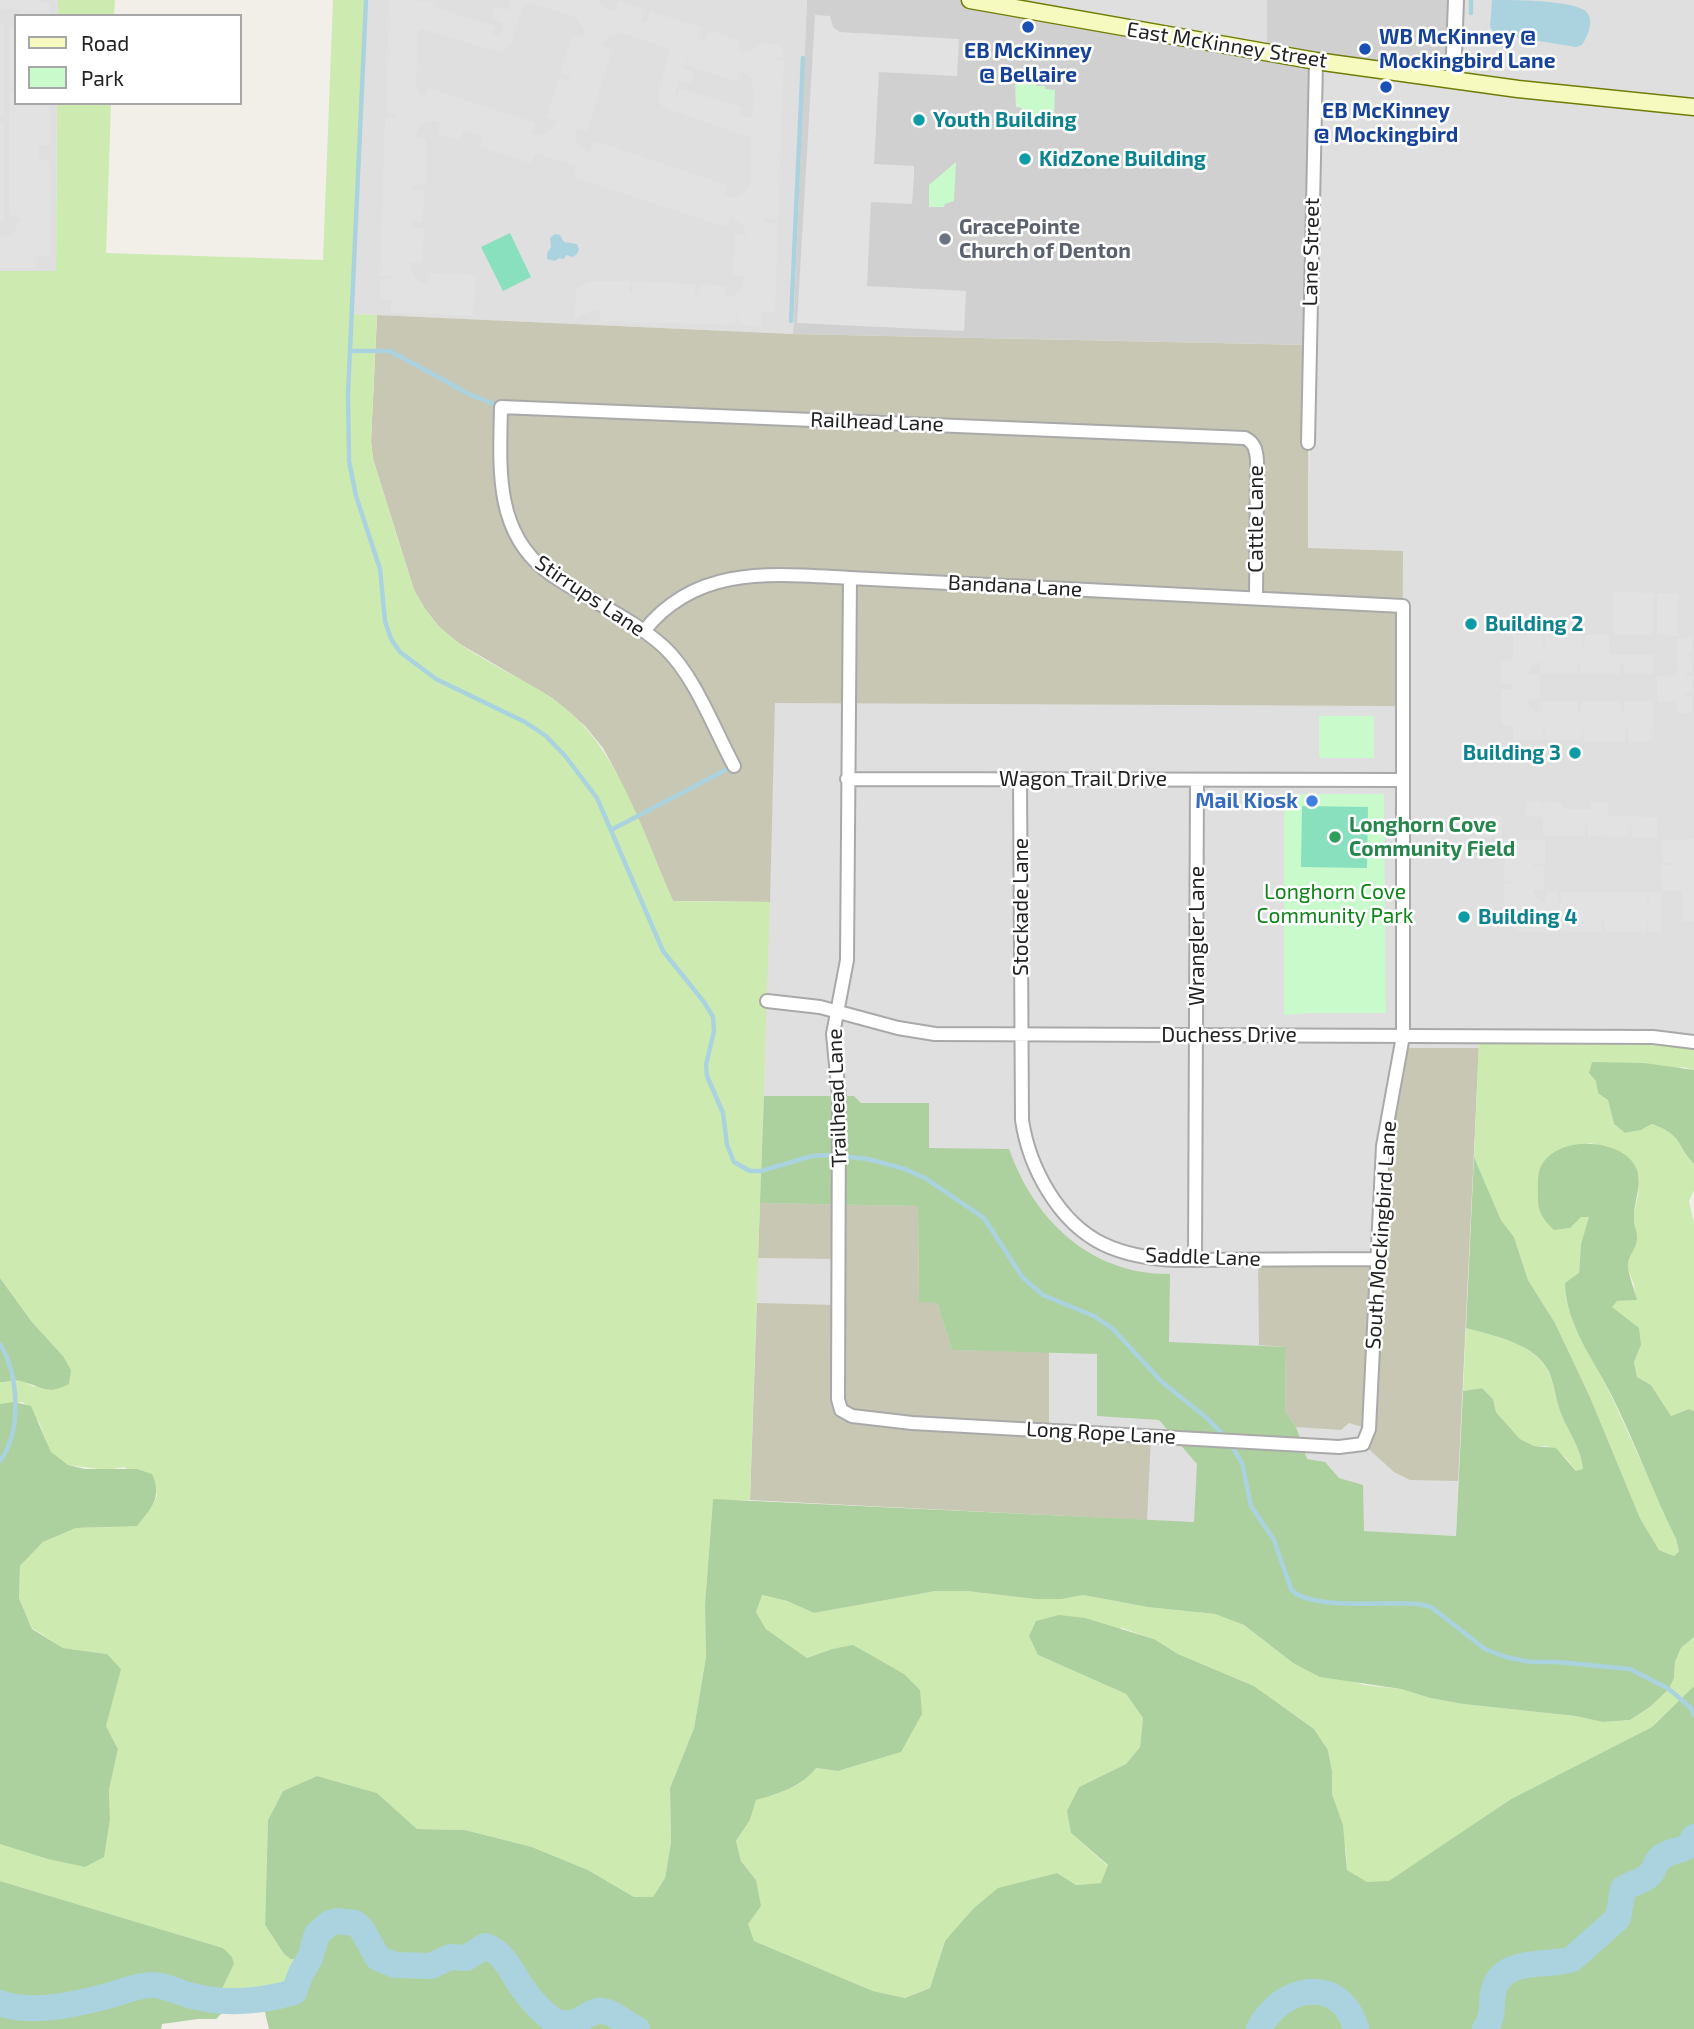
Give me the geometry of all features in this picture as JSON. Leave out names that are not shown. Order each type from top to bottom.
[{"type":"main road","name":"East McKinney Street","points":[[970,0],[1001,3],[1316,61],[1518,89],[1694,107]]},
{"type":"street","points":[[1453,80],[1456,0]]},
{"type":"street","name":"Lane Street","points":[[1308,443],[1316,61]]},
{"type":"street","name":"Railhead Lane","points":[[501,407],[1238,437],[1251,441]]},
{"type":"street","name":"Stirrups Lane","points":[[501,407],[500,474],[507,516],[515,536],[528,554],[545,570],[644,631],[666,649],[691,683],[734,766]]},
{"type":"street","name":"Cattle Lane","points":[[1251,441],[1256,448],[1258,470],[1256,598]]},
{"type":"street","name":"Bandana Lane","points":[[644,631],[662,610],[683,595],[725,580],[774,574],[1403,606]]},
{"type":"street","name":"Trailhead Lane","points":[[841,1410],[838,1399],[839,1096],[834,1042],[836,1011],[847,960],[850,578]]},
{"type":"street","name":"South Mockingbird Lane","points":[[1363,1444],[1369,1429],[1383,1146],[1403,1036],[1403,606]]},
{"type":"street","name":"Wagon Trail Drive","points":[[847,779],[1402,780]]},
{"type":"street","name":"Stockade Lane","points":[[1020,779],[1022,1034]]},
{"type":"street","name":"Wrangler Lane","points":[[1195,1260],[1197,780]]},
{"type":"street","name":"Duchess Drive","points":[[767,1001],[803,1003],[920,1032],[1653,1037],[1694,1042]]},
{"type":"street","name":"Saddle Lane","points":[[1022,1034],[1021,1100],[1024,1137],[1036,1170],[1059,1204],[1084,1232],[1111,1247],[1144,1257],[1195,1260],[1377,1259]]},
{"type":"street","name":"Long Rope Lane","points":[[841,1410],[852,1416],[912,1423],[1302,1445],[1352,1447],[1363,1444]]},
{"type":"shaded area","points":[[0,0],[58,0],[58,14],[14,14],[14,105],[57,105],[56,272],[0,271]]},
{"type":"shaded area","points":[[0,0],[39,0],[40,3],[50,3],[50,14],[20,14],[19,9],[12,7],[0,11]]},
{"type":"shaded area","points":[[366,0],[807,0],[793,334],[352,314]]},
{"type":"shaded area","points":[[389,0],[428,0],[434,4],[430,13],[433,7],[495,26],[493,34],[496,36],[500,35],[504,23],[491,18],[495,6],[508,10],[511,0],[599,0],[605,8],[615,12],[619,1],[645,9],[642,21],[647,22],[650,11],[703,28],[699,39],[704,41],[709,30],[740,41],[737,51],[748,52],[760,43],[782,45],[784,57],[772,59],[784,60],[778,219],[765,219],[765,223],[778,223],[775,313],[762,312],[761,326],[740,325],[736,315],[735,325],[600,321],[600,310],[596,309],[574,319],[577,287],[593,281],[630,281],[629,293],[632,293],[633,282],[695,284],[695,295],[699,296],[700,284],[726,286],[726,297],[735,295],[743,286],[744,276],[733,275],[735,235],[746,235],[744,226],[730,217],[726,227],[573,177],[576,166],[535,153],[531,163],[479,147],[483,136],[464,130],[459,141],[436,133],[440,122],[433,121],[420,125],[415,136],[426,139],[426,185],[412,185],[413,189],[424,190],[423,221],[411,221],[411,228],[424,228],[422,263],[410,263],[410,269],[417,280],[428,284],[429,273],[476,275],[473,316],[391,312],[391,300],[380,300],[380,279],[391,279],[391,276],[380,276],[385,118],[396,118],[397,114],[386,113]],"holes":[[[528,2],[576,17],[584,30],[584,37],[573,34],[560,73],[570,77],[569,81],[559,78],[546,118],[557,121],[552,129],[543,134],[534,134],[532,133],[536,123],[428,88],[425,98],[419,94],[416,84],[418,31],[421,29],[499,52],[511,44],[524,4]],[[626,34],[670,49],[658,93],[663,107],[751,138],[750,183],[744,193],[735,197],[724,197],[727,185],[594,141],[589,152],[578,145],[575,135],[577,128],[587,131],[613,49],[603,46],[608,37]],[[689,54],[686,65],[738,82],[741,71],[750,78],[754,90],[752,118],[739,116],[742,107],[680,88],[675,95],[679,81],[691,84],[695,73],[683,68]]]},
{"type":"shaded area","points":[[807,0],[970,0],[1267,52],[1267,0],[1456,0],[1453,80],[1317,61],[1309,345],[793,334]]},
{"type":"shaded area","points":[[970,0],[1267,0],[1267,52]]},
{"type":"shaded area","points":[[1456,0],[1694,0],[1694,1042],[1479,1036],[1456,1536],[750,1500],[775,703],[1308,549],[1316,61]]},
{"type":"shaded area","points":[[815,15],[830,16],[833,27],[840,32],[959,39],[957,76],[879,72],[874,164],[914,166],[914,176],[912,204],[871,202],[867,286],[966,291],[964,331],[797,323]]},
{"type":"shaded area","points":[[0,23],[4,23],[4,117],[0,117]]},
{"type":"shaded area","points":[[9,28],[14,28],[14,87],[9,87]]},
{"type":"shaded area","points":[[9,92],[14,92],[14,105],[50,105],[50,145],[39,146],[39,159],[50,161],[50,256],[37,256],[35,268],[0,268],[0,235],[13,233],[21,218],[9,215]]},
{"type":"shaded area","points":[[0,122],[4,122],[4,222],[0,222]]},
{"type":"shaded area","points":[[377,315],[793,334],[1309,345],[1308,548],[1403,551],[1402,706],[775,703],[770,902],[673,901],[616,772],[603,748],[585,726],[552,698],[460,644],[440,628],[414,590],[373,459],[371,441]]},
{"type":"shaded area","points":[[1613,592],[1654,593],[1653,635],[1613,635]]},
{"type":"shaded area","points":[[1657,593],[1678,594],[1678,636],[1657,635]]},
{"type":"shaded area","points":[[1513,635],[1542,635],[1543,647],[1545,635],[1582,635],[1584,647],[1585,635],[1609,635],[1609,654],[1654,655],[1653,674],[1624,674],[1624,663],[1620,663],[1620,674],[1580,674],[1578,662],[1577,674],[1540,674],[1538,662],[1531,666],[1528,675],[1540,675],[1540,699],[1528,700],[1530,707],[1539,713],[1541,701],[1577,701],[1578,713],[1581,713],[1581,701],[1621,701],[1621,713],[1624,713],[1624,701],[1654,701],[1652,741],[1628,741],[1628,729],[1625,729],[1625,741],[1584,741],[1583,729],[1581,740],[1545,740],[1543,729],[1543,740],[1513,740],[1513,725],[1501,725],[1501,690],[1512,689],[1512,684],[1501,684],[1501,661],[1513,660]]},
{"type":"shaded area","points":[[1677,638],[1692,638],[1692,654],[1685,656],[1692,657],[1692,673],[1685,673],[1685,676],[1692,676],[1692,693],[1684,695],[1692,696],[1692,713],[1678,713],[1677,701],[1657,701],[1657,676],[1678,675]]},
{"type":"shaded area","points":[[1526,802],[1543,802],[1543,808],[1545,802],[1562,803],[1563,809],[1591,809],[1591,803],[1608,803],[1608,816],[1657,817],[1657,837],[1632,837],[1631,825],[1629,837],[1588,836],[1587,825],[1585,836],[1543,836],[1543,817],[1526,816]]},
{"type":"shaded area","points":[[1477,816],[1502,816],[1502,836],[1477,836]]},
{"type":"shaded area","points":[[1694,839],[1694,921],[1682,921],[1682,891],[1662,891],[1661,865],[1675,863],[1662,863],[1662,840]]},
{"type":"shaded area","points":[[1504,840],[1545,840],[1545,864],[1533,864],[1544,866],[1544,890],[1533,891],[1539,901],[1545,903],[1546,892],[1558,892],[1561,903],[1561,892],[1647,892],[1649,903],[1649,892],[1662,892],[1662,932],[1649,932],[1648,920],[1646,932],[1605,932],[1602,920],[1602,932],[1561,932],[1559,920],[1558,932],[1517,932],[1516,920],[1504,920],[1504,884],[1517,882],[1504,881]]},
{"type":"shaded area","points":[[1402,1048],[1479,1048],[1458,1481],[1410,1480],[1394,1472],[1363,1444],[1369,1429],[1349,1423],[1341,1430],[1296,1427],[1285,1411],[1286,1347],[1259,1345],[1258,1260],[1377,1259],[1383,1146]]},
{"type":"shaded area","points":[[760,1203],[918,1206],[919,1301],[937,1303],[952,1350],[1049,1352],[1049,1431],[1151,1436],[1147,1520],[750,1500],[757,1303],[838,1305],[839,1259],[758,1258]]},
{"type":"green space","points":[[58,0],[115,0],[114,14],[58,14]]},
{"type":"green space","points":[[333,0],[366,0],[352,314],[377,315],[371,441],[373,459],[414,590],[434,620],[457,642],[541,691],[572,714],[589,732],[631,801],[673,901],[770,902],[750,1500],[713,1500],[705,1604],[706,1657],[694,1728],[670,1788],[671,1842],[665,1878],[653,1897],[634,1897],[588,1870],[532,1847],[465,1830],[417,1829],[377,1793],[317,1776],[283,1791],[268,1820],[265,1925],[284,1954],[300,1960],[310,1958],[294,1992],[233,2001],[224,2000],[221,1991],[234,1964],[223,1948],[0,1881],[0,1844],[110,1819],[109,1790],[118,1749],[106,1726],[107,1654],[63,1648],[32,1628],[19,1598],[20,1566],[43,1542],[76,1528],[112,1527],[151,1508],[157,1496],[156,1485],[124,1467],[107,1470],[68,1465],[51,1453],[39,1422],[23,1402],[0,1404],[0,1382],[23,1381],[34,1387],[63,1356],[32,1322],[0,1278],[0,271],[56,271],[57,105],[111,105],[106,253],[323,260]]},
{"type":"green space","points":[[1015,82],[1035,83],[1036,86],[1055,90],[1052,122],[1021,120],[1022,108],[1016,107]]},
{"type":"green space","points":[[956,162],[954,201],[944,207],[929,207],[929,185]]},
{"type":"green space","points":[[510,233],[531,277],[503,291],[481,247]]},
{"type":"green space","points":[[1319,716],[1374,716],[1374,758],[1319,758]]},
{"type":"green space","name":"Longhorn Cove Community Park","points":[[1284,794],[1384,794],[1386,1013],[1284,1015]]},
{"type":"green space","name":"Longhorn Cove Community Field","points":[[1302,806],[1368,807],[1367,868],[1301,867]]},
{"type":"green space","points":[[1479,1036],[1694,1042],[1694,1070],[1683,1067],[1596,1081],[1608,1099],[1614,1124],[1625,1133],[1641,1130],[1652,1124],[1662,1128],[1674,1137],[1694,1164],[1694,1190],[1689,1201],[1694,1223],[1694,1411],[1689,1409],[1671,1416],[1651,1385],[1637,1377],[1634,1362],[1641,1345],[1612,1307],[1616,1301],[1636,1300],[1627,1266],[1637,1238],[1634,1213],[1639,1176],[1628,1158],[1609,1147],[1590,1143],[1569,1147],[1581,1217],[1590,1217],[1581,1244],[1579,1273],[1566,1298],[1576,1328],[1611,1395],[1676,1539],[1679,1551],[1674,1556],[1659,1550],[1640,1518],[1590,1397],[1555,1323],[1528,1280],[1514,1237],[1501,1220],[1474,1157]]},
{"type":"green space","points":[[1592,1062],[1644,1063],[1694,1070],[1694,1164],[1674,1137],[1662,1128],[1652,1124],[1641,1130],[1625,1133],[1614,1124],[1608,1100],[1598,1093],[1596,1081],[1589,1073]]},
{"type":"green space","points":[[764,1096],[854,1096],[861,1103],[929,1103],[929,1148],[1009,1149],[1034,1199],[1050,1220],[1069,1238],[1091,1254],[1115,1265],[1141,1272],[1170,1274],[1169,1342],[1286,1347],[1285,1411],[1296,1427],[1307,1459],[1325,1462],[1339,1478],[1363,1485],[1364,1531],[1456,1536],[1463,1391],[1482,1388],[1493,1399],[1496,1412],[1520,1439],[1534,1446],[1556,1448],[1576,1471],[1583,1469],[1577,1447],[1561,1414],[1551,1377],[1543,1362],[1513,1342],[1466,1328],[1474,1157],[1501,1220],[1514,1237],[1528,1280],[1555,1323],[1590,1397],[1640,1518],[1659,1550],[1674,1556],[1679,1551],[1676,1539],[1620,1414],[1582,1342],[1570,1313],[1565,1283],[1579,1273],[1581,1244],[1589,1217],[1581,1217],[1570,1228],[1554,1230],[1543,1218],[1538,1205],[1541,1166],[1558,1150],[1569,1146],[1595,1144],[1619,1151],[1634,1164],[1639,1178],[1634,1221],[1637,1242],[1628,1264],[1637,1300],[1617,1301],[1612,1307],[1639,1328],[1641,1345],[1634,1362],[1637,1377],[1651,1385],[1671,1416],[1689,1409],[1694,1411],[1694,1637],[1681,1648],[1669,1689],[1650,1707],[1630,1720],[1603,1722],[1575,1716],[1463,1704],[1401,1689],[1320,1677],[1293,1663],[1244,1625],[1215,1614],[1147,1607],[1083,1595],[1062,1599],[1035,1599],[966,1591],[936,1591],[814,1613],[787,1601],[762,1595],[756,1612],[766,1629],[807,1658],[853,1645],[904,1674],[920,1690],[922,1714],[901,1752],[838,1771],[816,1768],[796,1785],[756,1800],[750,1820],[736,1841],[741,1861],[756,1880],[761,1906],[748,1924],[754,1941],[873,1991],[905,1998],[930,1988],[945,1941],[974,1908],[998,1888],[1057,1873],[1076,1885],[1101,1883],[1108,1865],[1071,1833],[1067,1811],[1079,1787],[1126,1764],[1140,1747],[1143,1718],[1126,1694],[1038,1655],[1029,1636],[1036,1621],[1059,1615],[1085,1618],[1154,1639],[1178,1654],[1254,1686],[1314,1729],[1328,1750],[1332,1794],[1343,1825],[1347,1870],[1367,1882],[1389,1881],[1511,1799],[1652,1727],[1694,1686],[1694,2029],[269,2029],[262,2000],[294,1992],[309,1959],[291,1959],[284,1954],[265,1925],[268,1820],[283,1791],[317,1776],[377,1793],[417,1829],[465,1830],[532,1847],[588,1870],[634,1897],[653,1897],[665,1878],[671,1842],[670,1788],[694,1728],[706,1657],[705,1604],[713,1499],[1194,1522],[1197,1464],[1159,1420],[1097,1416],[1097,1354],[952,1350],[937,1303],[919,1302],[918,1206],[760,1203]]},
{"type":"green space","points":[[0,1278],[32,1322],[63,1356],[71,1370],[69,1384],[51,1390],[21,1381],[0,1382]]},
{"type":"green space","points":[[1466,1328],[1513,1342],[1534,1354],[1543,1363],[1551,1378],[1561,1414],[1577,1447],[1583,1469],[1577,1472],[1566,1458],[1547,1446],[1534,1446],[1520,1439],[1496,1412],[1493,1399],[1482,1388],[1463,1391]]},
{"type":"green space","points":[[14,1402],[31,1406],[51,1452],[68,1465],[85,1469],[137,1469],[152,1474],[155,1482],[154,1502],[137,1526],[76,1528],[43,1542],[20,1566],[19,1598],[32,1629],[63,1648],[107,1654],[121,1669],[106,1726],[118,1749],[109,1790],[110,1819],[104,1857],[85,1867],[0,1844],[0,1404]]},
{"type":"green space","points":[[936,1591],[966,1591],[1035,1599],[1062,1599],[1083,1595],[1147,1607],[1215,1614],[1244,1625],[1293,1663],[1364,1685],[1401,1689],[1463,1704],[1575,1716],[1603,1722],[1630,1720],[1650,1707],[1669,1689],[1681,1648],[1694,1637],[1694,1686],[1652,1727],[1511,1799],[1389,1882],[1366,1882],[1347,1870],[1346,1850],[1332,1794],[1328,1750],[1314,1729],[1254,1686],[1178,1654],[1154,1639],[1122,1628],[1038,1655],[1126,1694],[1143,1718],[1140,1747],[1126,1764],[1079,1787],[1071,1833],[1108,1866],[1102,1883],[1076,1885],[1057,1873],[1035,1879],[945,1941],[930,1988],[905,1998],[873,1991],[754,1941],[747,1924],[756,1880],[741,1861],[736,1841],[750,1820],[756,1800],[796,1786],[815,1768],[838,1771],[900,1752],[877,1660],[853,1646],[832,1649],[807,1658],[766,1629],[756,1612],[761,1595],[787,1601],[814,1613]]},
{"type":"green space","points":[[0,1881],[223,1948],[232,1957],[234,1964],[221,1991],[225,2010],[216,2019],[162,2024],[161,2029],[0,2029]]},
{"type":"water","points":[[1492,0],[1540,1],[1576,7],[1588,13],[1588,32],[1582,45],[1576,47],[1495,34],[1490,27]]},
{"type":"water","points":[[555,234],[560,235],[564,242],[577,244],[577,254],[573,257],[566,255],[564,259],[555,261],[547,259],[551,247],[550,238]]},
{"type":"waterway","points":[[366,0],[348,394],[349,461],[356,496],[380,569],[385,621],[391,639],[400,652],[436,679],[525,722],[546,736],[566,757],[597,798],[663,951],[713,1017],[714,1031],[706,1065],[707,1076],[723,1113],[727,1145],[734,1162],[750,1171],[761,1171],[812,1156],[831,1155],[868,1159],[905,1169],[925,1178],[984,1218],[1023,1278],[1043,1295],[1094,1316],[1113,1329],[1162,1382],[1208,1419],[1225,1437]]},
{"type":"waterway","points":[[1471,0],[1471,13]]},
{"type":"waterway","points":[[791,321],[803,58]]},
{"type":"waterway","points":[[350,351],[390,351],[469,394],[501,407]]},
{"type":"waterway","points":[[611,830],[733,766]]},
{"type":"waterway","points":[[0,1344],[11,1371],[15,1403],[12,1434],[0,1461]]},
{"type":"waterway","points":[[1230,1443],[1242,1463],[1251,1506],[1274,1540],[1291,1589],[1300,1596],[1331,1603],[1406,1603],[1431,1607],[1485,1649],[1530,1662],[1630,1669],[1669,1689],[1691,1708],[1694,1715]]},
{"type":"waterway","points":[[1485,2029],[1490,2018],[1493,1992],[1501,1977],[1518,1967],[1572,1959],[1618,1918],[1623,1889],[1646,1878],[1660,1858],[1687,1847],[1694,1837]]},
{"type":"waterway","points":[[0,2003],[27,2008],[56,2007],[153,1985],[215,2000],[255,2000],[294,1992],[310,1958],[317,1934],[330,1923],[337,1921],[355,1923],[361,1928],[378,1958],[395,1965],[431,1966],[450,1957],[466,1958],[485,1946],[503,1958],[532,2001],[556,2022],[571,2023],[597,2011],[603,2011],[637,2029]]},
{"type":"waterway","points":[[1259,2029],[1281,2003],[1295,1995],[1310,1992],[1325,1993],[1338,2000],[1348,2011],[1356,2029]]},
{"type":"place","name":"EB McKinney @ Bellaire","points":[[1028,27]]},
{"type":"place","name":"WB McKinney @ Mockingbird Lane","points":[[1365,49]]},
{"type":"place","name":"EB McKinney @ Mockingbird","points":[[1386,87]]},
{"type":"place","name":"Youth Building","points":[[919,120]]},
{"type":"place","name":"KidZone Building","points":[[1025,159]]},
{"type":"place","name":"GracePointe Church of Denton","points":[[945,239]]},
{"type":"place","name":"Building 2","points":[[1471,624]]},
{"type":"place","name":"Building 3","points":[[1575,753]]},
{"type":"place","name":"Mail Kiosk","points":[[1312,801]]},
{"type":"place","name":"Longhorn Cove Community Field","points":[[1335,837]]},
{"type":"place","name":"Building 4","points":[[1464,917]]}]
